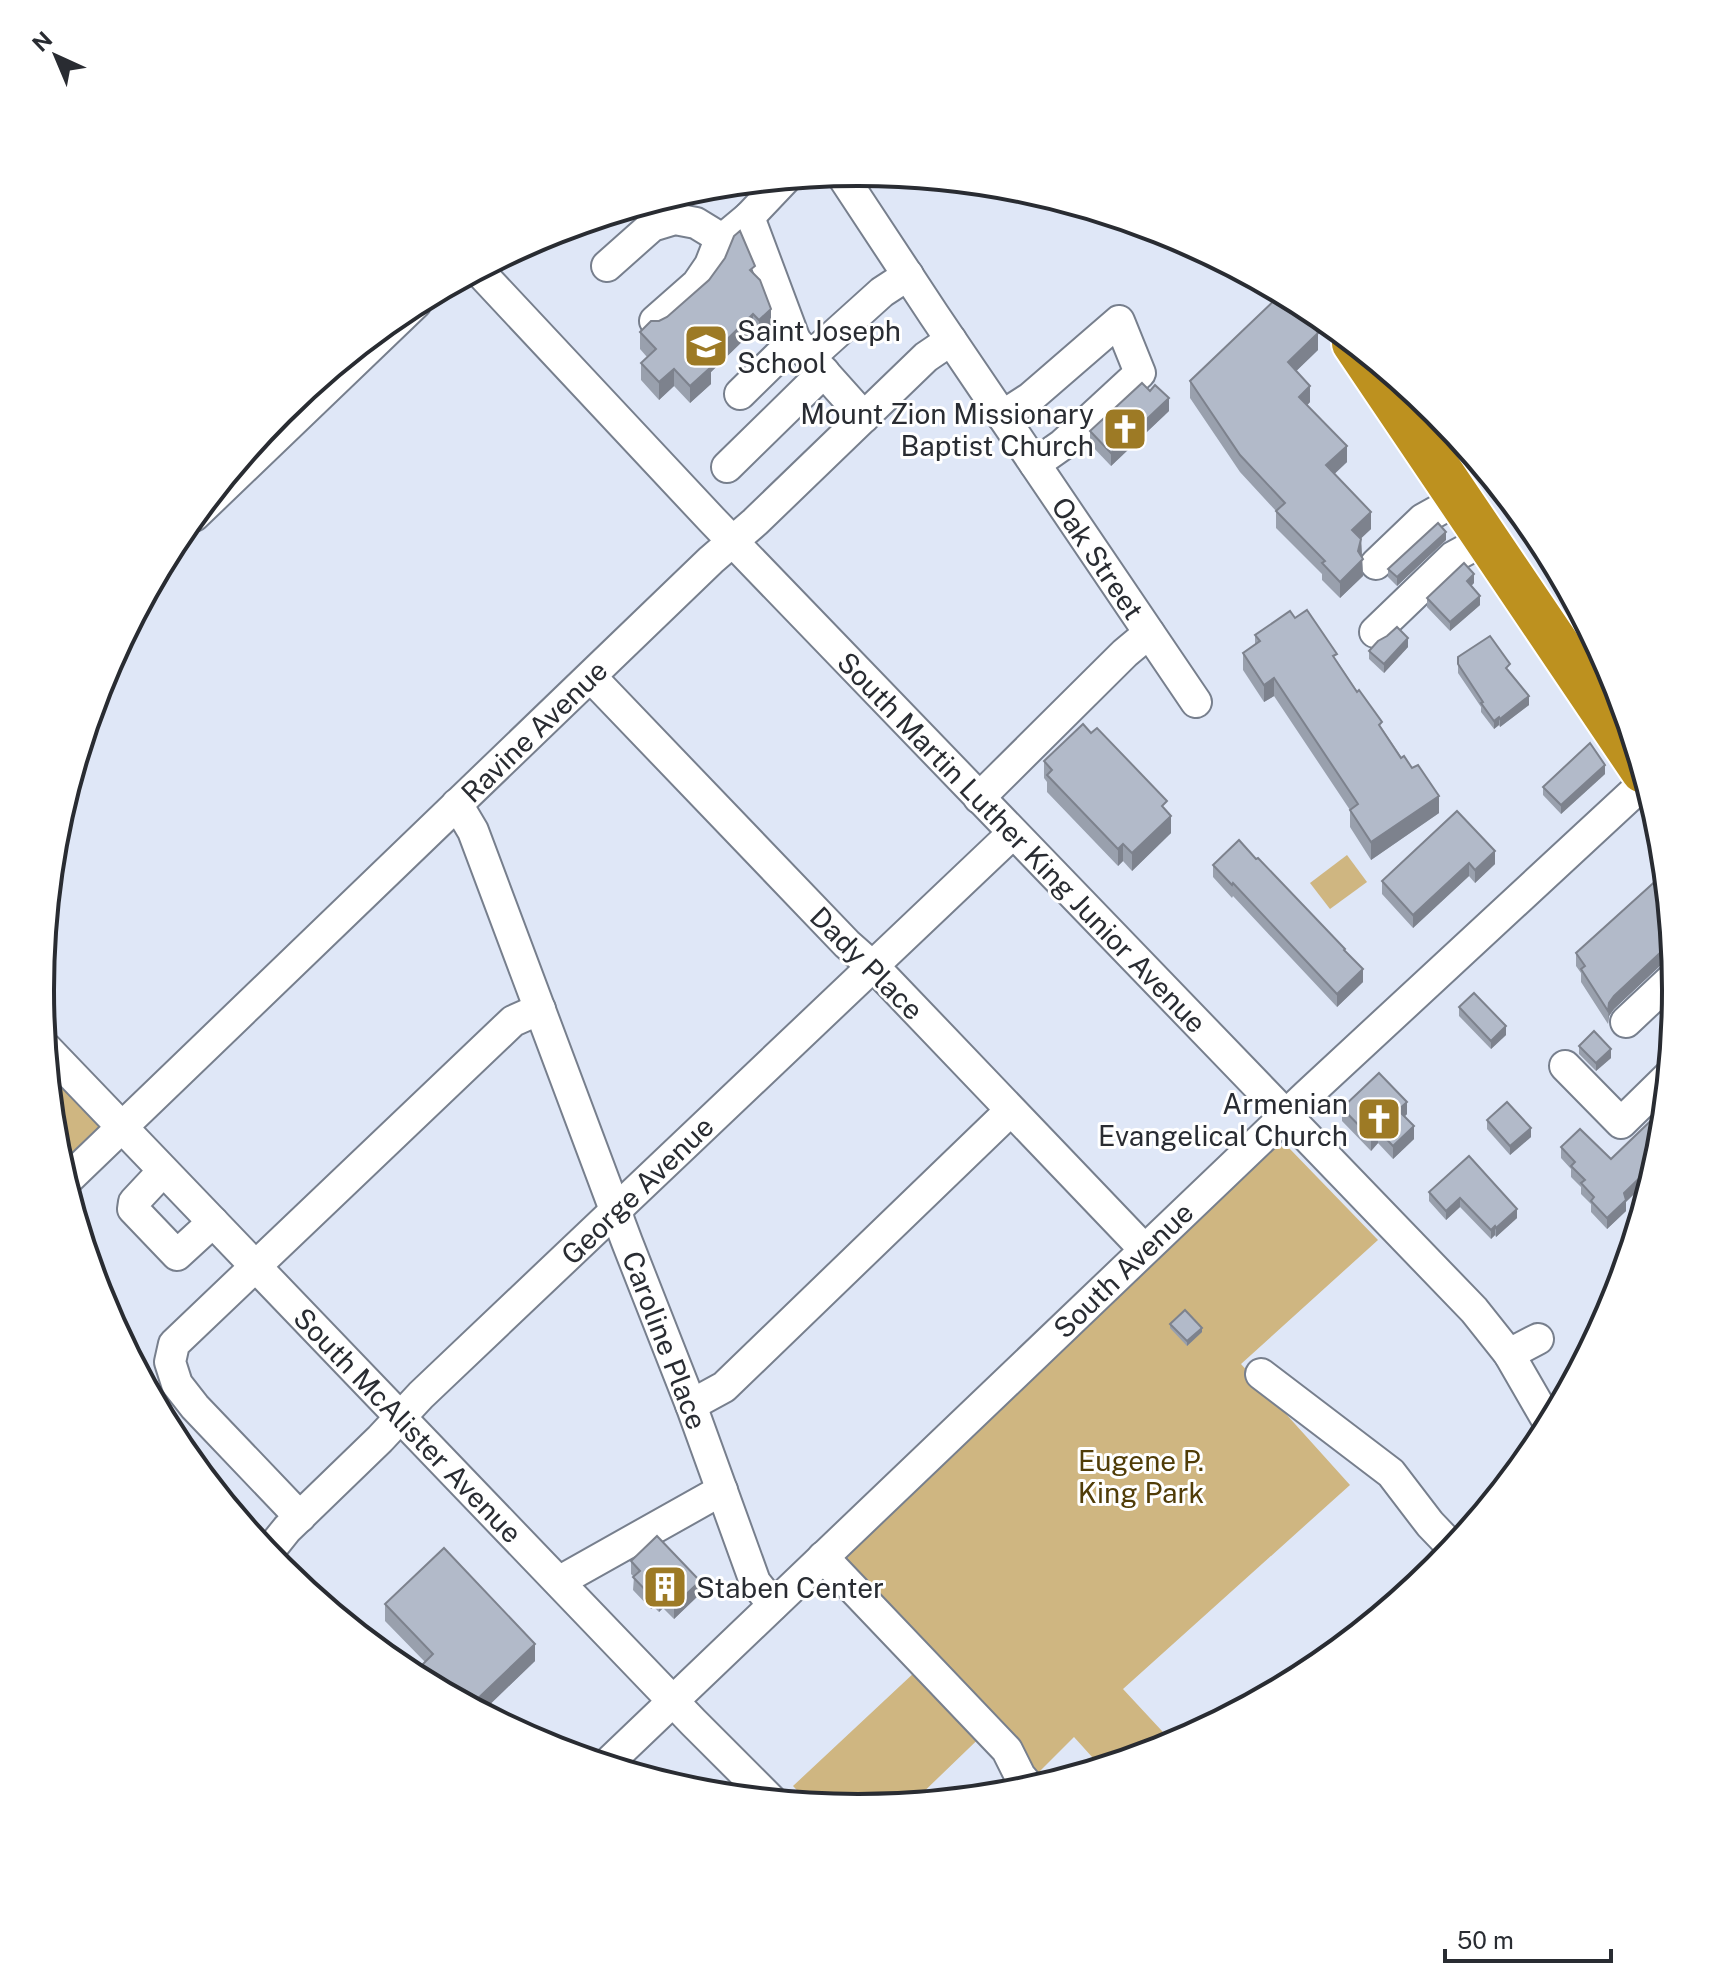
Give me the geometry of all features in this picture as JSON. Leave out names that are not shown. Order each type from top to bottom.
[{"type":"highway","points":[[1386,383],[1453,469],[1486,539],[1623,742]]},
{"type":"street","name":"Oak Street","points":[[849,186],[1196,702]]},
{"type":"street","points":[[655,321],[697,284],[710,265],[719,242],[774,191]]},
{"type":"street","points":[[749,217],[810,356],[864,417]]},
{"type":"street","points":[[607,266],[652,226],[675,219],[696,223],[714,234],[719,242]]},
{"type":"street","points":[[727,467],[810,356],[882,292],[908,275]]},
{"type":"street","name":"South Martin Luther King Junior Avenue","points":[[486,278],[979,798],[1451,1285],[1509,1354],[1543,1412]]},
{"type":"street","points":[[1002,416],[1028,400],[1119,321],[1140,373],[1062,445],[1035,464]]},
{"type":"street","name":"Ravine Avenue","points":[[75,1173],[926,357],[951,340]]},
{"type":"street","points":[[740,394],[810,356]]},
{"type":"street","points":[[270,443],[339,377]]},
{"type":"street","points":[[1376,564],[1423,519],[1453,469]]},
{"type":"street","points":[[1375,632],[1453,557],[1486,539]]},
{"type":"street","points":[[979,798],[1149,633]]},
{"type":"street","name":"Dady Place","points":[[591,677],[1144,1249]]},
{"type":"street","name":"South Avenue","points":[[615,1757],[1144,1249],[1638,789]]},
{"type":"street","name":"Caroline Place","points":[[457,804],[473,831],[755,1582],[773,1605]]},
{"type":"street","name":"George Avenue","points":[[276,1544],[421,1395],[1013,833]]},
{"type":"street","points":[[1626,1022],[1663,987]]},
{"type":"street","points":[[300,1517],[186,1396],[177,1384],[170,1362],[171,1350],[513,1021],[540,1009]]},
{"type":"street","name":"South McAlister Avenue","points":[[58,1060],[760,1789]]},
{"type":"street","points":[[1565,1066],[1621,1123],[1657,1088]]},
{"type":"street","points":[[691,1405],[724,1387],[1010,1111]]},
{"type":"street","points":[[163,1171],[134,1202],[133,1209],[177,1255],[213,1222]]},
{"type":"street","points":[[1509,1354],[1538,1339]]},
{"type":"street","points":[[1261,1374],[1391,1473],[1445,1540]]},
{"type":"street","points":[[560,1581],[722,1490]]},
{"type":"street","points":[[823,1557],[1007,1750],[1022,1778]]},
{"type":"green space","points":[[1347,855],[1367,882],[1330,909],[1310,883]]},
{"type":"green space","points":[[60,1086],[117,1144],[77,1182]]},
{"type":"green space","name":"Eugene P. King Park","points":[[1274,1145],[1289,1148],[1378,1240],[1241,1364],[1350,1485],[1123,1689],[1165,1734],[1094,1759],[1074,1737],[1032,1776],[995,1723],[924,1792],[858,1795],[799,1792],[793,1786],[931,1657],[841,1561]]},
{"type":"building","points":[[740,231],[755,266],[750,270],[760,280],[771,309],[759,320],[753,314],[705,361],[711,367],[690,386],[674,369],[659,382],[641,363],[656,349],[640,332],[651,321],[667,317],[709,280]]},
{"type":"building","points":[[1273,302],[1315,329],[1318,333],[1288,362],[1310,386],[1299,397],[1347,446],[1326,465],[1371,512],[1352,530],[1361,539],[1358,551],[1363,559],[1340,582],[1322,563],[1325,561],[1276,511],[1285,503],[1240,455],[1190,381]]},
{"type":"building","name":"Mount Zion Missionary Baptist Church","points":[[1142,383],[1150,391],[1155,385],[1169,398],[1111,453],[1090,431]]},
{"type":"building","points":[[1438,523],[1446,532],[1397,577],[1388,569]]},
{"type":"building","points":[[1464,563],[1474,574],[1467,581],[1480,596],[1450,622],[1427,598]]},
{"type":"building","points":[[1307,610],[1337,654],[1333,656],[1357,692],[1359,690],[1382,722],[1379,725],[1401,758],[1404,756],[1412,768],[1418,765],[1439,796],[1371,842],[1350,810],[1358,804],[1274,678],[1264,685],[1243,653],[1260,641],[1255,635],[1290,611],[1295,618]]},
{"type":"building","points":[[1397,627],[1408,638],[1384,664],[1369,651]]},
{"type":"building","points":[[1490,636],[1510,664],[1506,668],[1529,696],[1494,721],[1458,664],[1458,657]]},
{"type":"building","points":[[1083,724],[1091,733],[1097,728],[1167,801],[1162,806],[1171,816],[1132,853],[1123,844],[1118,849],[1047,775],[1052,770],[1044,761]]},
{"type":"building","points":[[1590,743],[1605,765],[1561,805],[1543,787]]},
{"type":"building","points":[[1457,811],[1495,851],[1475,870],[1469,863],[1413,915],[1382,881]]},
{"type":"building","points":[[1239,840],[1363,969],[1337,994],[1213,865]]},
{"type":"building","points":[[1655,882],[1662,951],[1614,996],[1608,1011],[1581,969],[1585,966],[1576,953]]},
{"type":"building","points":[[1474,993],[1506,1026],[1491,1041],[1459,1007]]},
{"type":"building","points":[[1594,1031],[1611,1049],[1596,1063],[1579,1046]]},
{"type":"building","points":[[1379,1073],[1407,1102],[1398,1110],[1414,1126],[1393,1146],[1378,1130],[1371,1138],[1342,1108]]},
{"type":"building","points":[[1507,1102],[1531,1128],[1510,1146],[1487,1120]]},
{"type":"building","points":[[1652,1119],[1641,1176],[1624,1193],[1626,1200],[1607,1218],[1591,1201],[1594,1197],[1581,1183],[1585,1180],[1571,1166],[1575,1162],[1561,1147],[1580,1129],[1611,1159]]},
{"type":"building","points":[[1469,1156],[1517,1209],[1491,1230],[1460,1198],[1446,1211],[1429,1192]]},
{"type":"building","points":[[1185,1310],[1202,1328],[1187,1341],[1170,1324]]},
{"type":"building","name":"Staben Center","points":[[657,1536],[700,1581],[674,1606],[663,1595],[659,1599],[654,1594],[651,1596],[633,1577],[640,1571],[631,1561]]},
{"type":"building","points":[[444,1548],[535,1644],[478,1699],[422,1665],[433,1654],[385,1604]]},
{"type":"place","name":"Saint Joseph School","points":[[706,346]]},
{"type":"place","name":"Mount Zion Missionary Baptist Church","points":[[1125,429]]},
{"type":"place","name":"Armenian Evangelical Church","points":[[1379,1119]]},
{"type":"place","name":"Staben Center","points":[[665,1587]]}]
